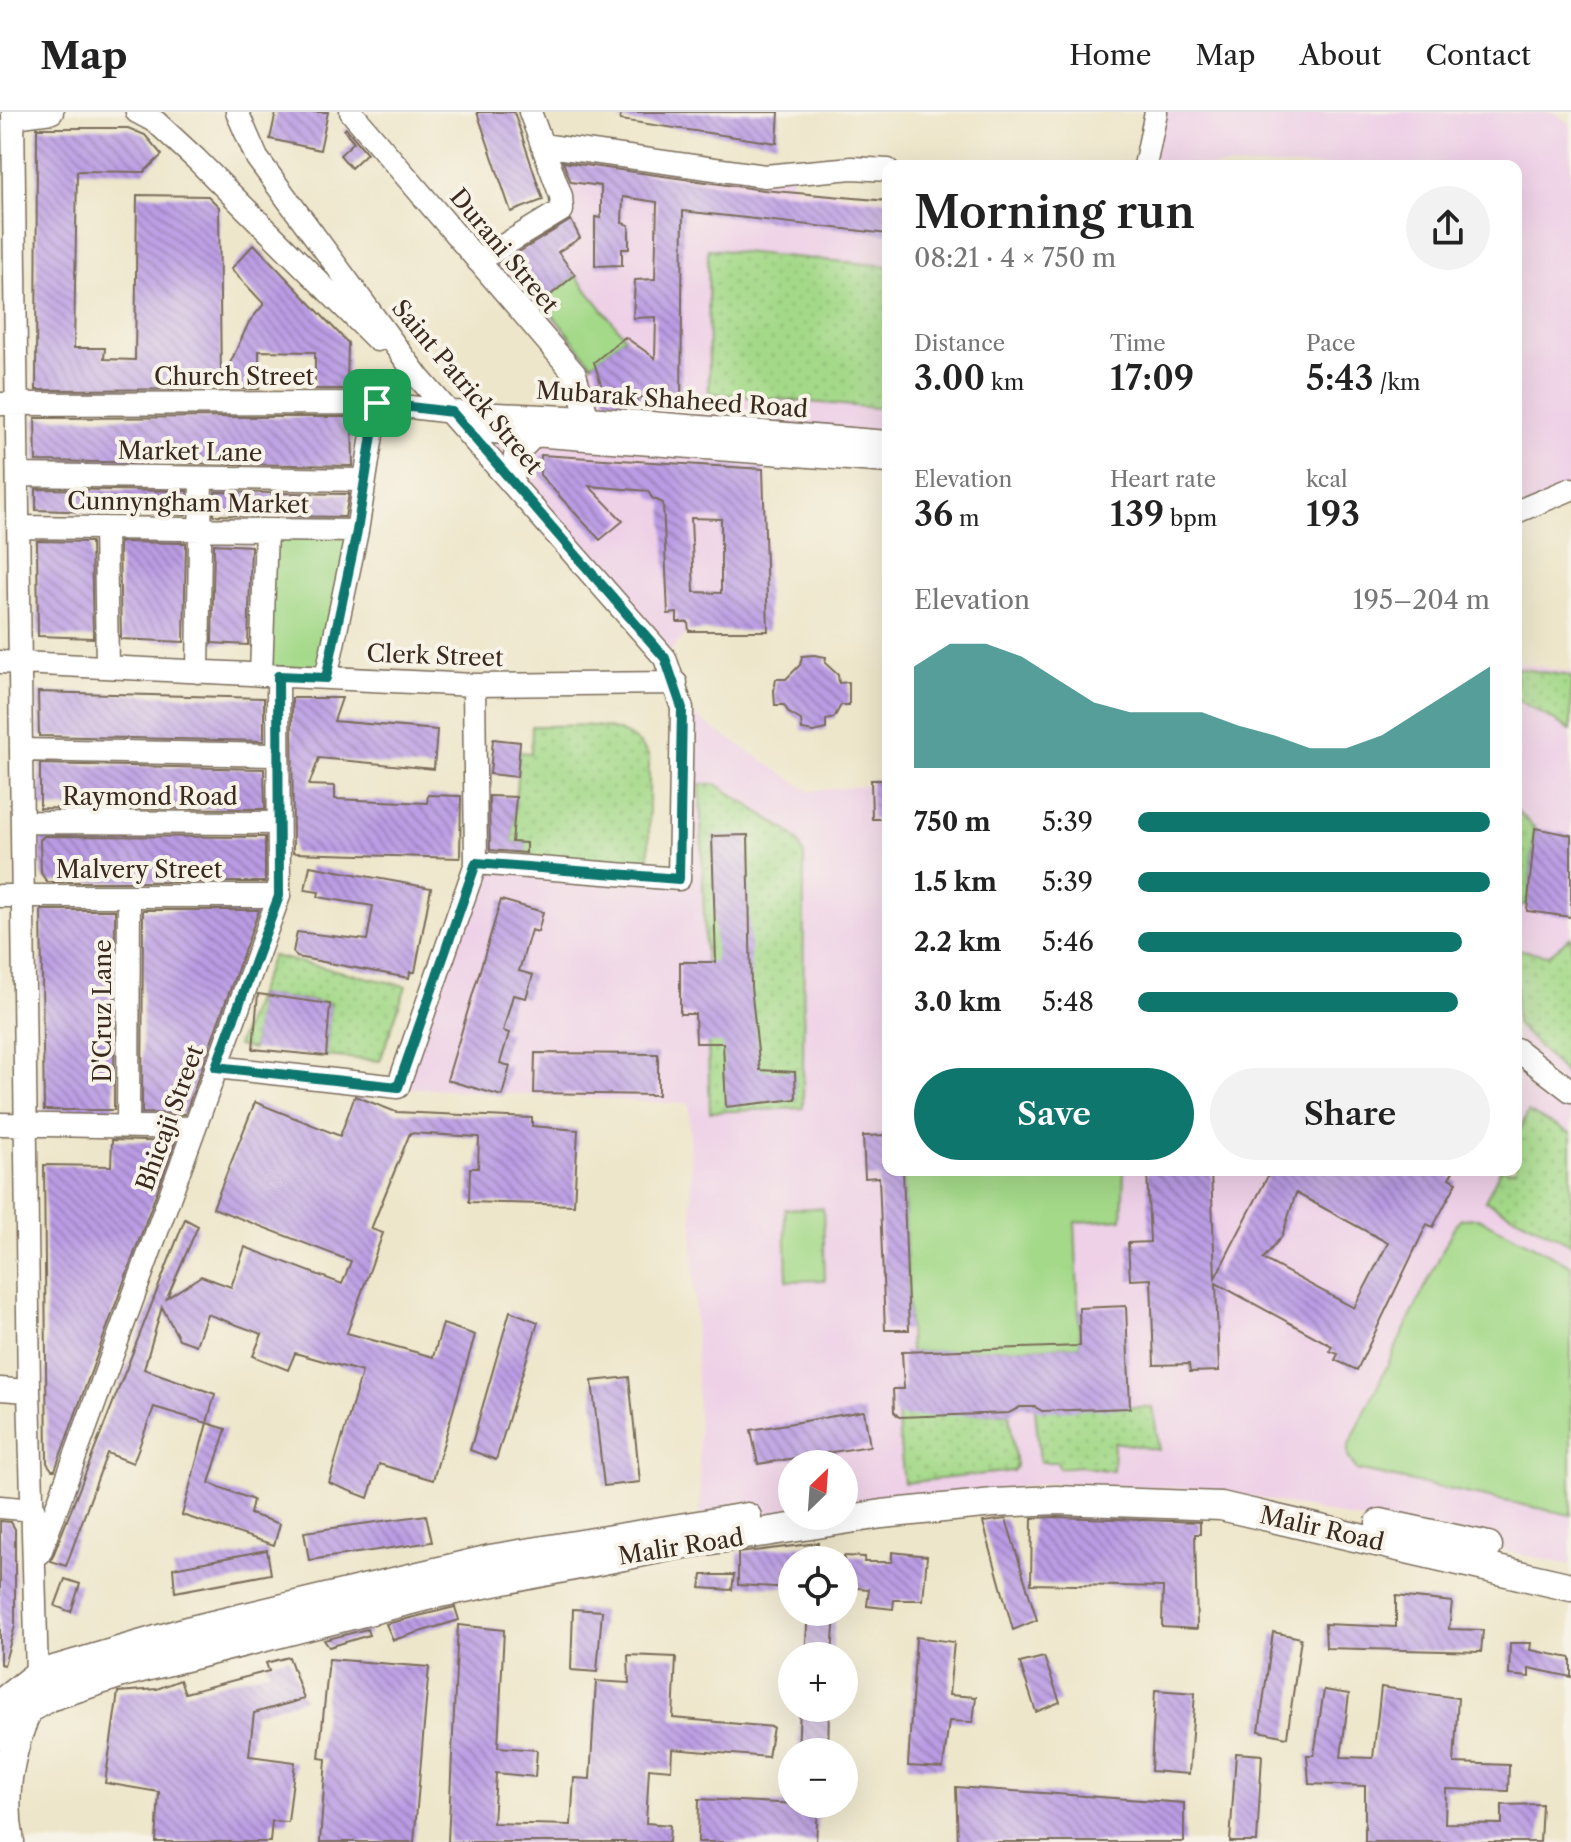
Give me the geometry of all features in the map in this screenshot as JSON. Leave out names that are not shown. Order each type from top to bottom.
[{"type":"main road","name":"Malir Road","points":[[858,1505],[1052,1483],[1223,1490],[1571,1567]]},
{"type":"main road","name":"Malir Road","points":[[14,1707],[122,1673],[451,1591],[673,1546],[882,1514],[994,1503],[1056,1500],[1221,1506],[1571,1587]]},
{"type":"main road","name":"Malir Road","points":[[0,1734],[14,1707],[37,1675],[191,1630],[490,1559],[701,1523],[778,1514]]},
{"type":"main road","points":[[10,1842],[5,1787],[13,1747],[14,1707]]},
{"type":"street","points":[[37,1675],[29,1391],[21,750],[10,662],[18,475],[8,405],[13,114],[52,112]]},
{"type":"street","points":[[137,112],[156,122],[196,159],[419,378]]},
{"type":"street","name":"Saint Patrick Street","points":[[237,112],[257,158],[419,378],[665,658],[676,683]]},
{"type":"street","name":"Durani Street","points":[[351,112],[575,374],[590,427]]},
{"type":"street","points":[[478,261],[562,210],[561,196],[530,112]]},
{"type":"street","points":[[1146,160],[1156,112]]},
{"type":"street","points":[[542,145],[765,176],[852,168],[882,170]]},
{"type":"street","points":[[326,678],[357,531],[362,480],[377,403]]},
{"type":"street","name":"Church Street","points":[[8,405],[377,403],[459,421]]},
{"type":"street","name":"Mubarak Shaheed Road","points":[[459,421],[882,442]]},
{"type":"street","name":"Mubarak Shaheed Road","points":[[459,421],[535,435],[590,427],[882,461]]},
{"type":"street","points":[[513,484],[515,456],[535,435]]},
{"type":"street","name":"Market Lane","points":[[18,475],[362,480]]},
{"type":"street","points":[[198,672],[201,479]]},
{"type":"street","points":[[1522,509],[1571,489]]},
{"type":"street","name":"Cunnyngham Market","points":[[18,527],[357,531]]},
{"type":"street","points":[[105,528],[107,667]]},
{"type":"street","name":"Bhicaji Street","points":[[35,1566],[279,896],[266,530]]},
{"type":"street","name":"Clerk Street","points":[[10,662],[474,685],[676,683]]},
{"type":"street","points":[[476,863],[679,879],[682,708],[676,683]]},
{"type":"street","points":[[216,1067],[398,1087],[476,863],[474,685]]},
{"type":"street","points":[[21,750],[276,755]]},
{"type":"street","name":"Raymond Road","points":[[22,822],[277,823]]},
{"type":"street","name":"Malvery Street","points":[[0,896],[279,896]]},
{"type":"street","name":"D'Cruz Lane","points":[[128,1126],[129,896]]},
{"type":"street","points":[[1522,1054],[1571,1091]]},
{"type":"street","points":[[0,1124],[194,1128]]},
{"type":"street","points":[[0,1389],[29,1391]]},
{"type":"street","points":[[0,1507],[34,1510]]},
{"type":"shaded area","points":[[1156,112],[1553,112],[1571,124],[1571,489],[1522,509],[1522,160],[1146,160]]},
{"type":"shaded area","points":[[542,145],[790,175],[795,188],[882,198],[882,441],[589,418],[575,373],[478,261],[562,210]]},
{"type":"shaded area","points":[[452,412],[766,448],[768,631],[689,631],[665,658]]},
{"type":"shaded area","points":[[1522,663],[1571,672],[1571,1091],[1522,1054]]},
{"type":"shaded area","points":[[682,708],[809,791],[882,785],[882,1176],[1522,1176],[1522,1068],[1571,1103],[1571,1565],[1223,1490],[1052,1483],[858,1505],[858,1450],[778,1450],[778,1514],[701,1523],[689,1104],[398,1087],[476,863],[685,879]]},
{"type":"green space","points":[[708,249],[882,265],[882,408],[709,393]]},
{"type":"green space","points":[[575,275],[625,337],[592,364],[542,302]]},
{"type":"green space","points":[[266,530],[357,531],[326,678],[261,675]]},
{"type":"green space","points":[[1522,669],[1571,676],[1571,730],[1522,702]]},
{"type":"green space","points":[[532,726],[598,726],[627,735],[639,744],[649,757],[649,867],[525,857],[526,843],[512,842],[519,752],[531,753]]},
{"type":"green space","points":[[700,784],[716,784],[789,832],[804,856],[803,1108],[710,1112]]},
{"type":"green space","points":[[1522,816],[1535,828],[1528,905],[1522,905]]},
{"type":"green space","points":[[1571,937],[1571,1079],[1522,1030],[1522,950],[1548,955]]},
{"type":"green space","points":[[272,956],[406,986],[380,1061],[326,1056],[330,1003],[259,995],[253,1049],[237,1046]]},
{"type":"green space","points":[[1528,1112],[1571,1133],[1571,1244],[1485,1201],[1497,1176],[1522,1176],[1522,1125]]},
{"type":"green space","points":[[903,1176],[1124,1176],[1122,1219],[1075,1222],[1080,1346],[910,1352]]},
{"type":"green space","points":[[823,1208],[825,1280],[787,1281],[785,1209]]},
{"type":"green space","points":[[1478,1218],[1571,1265],[1571,1515],[1357,1470],[1348,1457],[1348,1447],[1454,1227],[1461,1219]]},
{"type":"green space","points":[[1035,1407],[1153,1407],[1159,1450],[1114,1442],[1113,1471],[1080,1466],[1059,1468],[1057,1462],[1040,1462]]},
{"type":"green space","points":[[1009,1413],[1016,1466],[1013,1471],[904,1483],[897,1415]]},
{"type":"building","points":[[276,112],[328,112],[320,150],[270,139]]},
{"type":"building","points":[[477,112],[514,112],[543,200],[511,212]]},
{"type":"building","points":[[621,112],[779,112],[777,143],[620,120]]},
{"type":"building","points":[[37,128],[128,128],[145,135],[162,155],[144,172],[77,171],[74,348],[105,348],[104,359],[135,360],[137,195],[208,196],[219,207],[221,383],[249,322],[264,304],[231,269],[254,244],[348,343],[347,389],[315,389],[315,352],[259,351],[259,389],[36,390]]},
{"type":"building","points":[[346,128],[367,153],[351,168],[340,155],[354,142],[344,130]]},
{"type":"building","points":[[563,162],[763,190],[882,200],[882,233],[683,211],[681,402],[637,397],[637,401],[606,400],[594,362],[625,337],[655,358],[656,317],[633,318],[635,280],[655,279],[657,202],[623,197],[622,223],[629,225],[629,249],[622,249],[622,265],[595,266],[595,217],[601,218],[601,186],[571,182]]},
{"type":"building","points":[[571,220],[580,238],[558,252],[575,275],[542,302],[506,260]]},
{"type":"building","points":[[348,417],[352,420],[353,466],[36,461],[35,418]]},
{"type":"building","points":[[541,455],[763,469],[768,631],[689,631],[688,622],[677,622],[677,613],[668,614],[663,503],[652,498],[648,491],[589,486],[623,521],[600,540],[540,475]],"holes":[[[691,518],[721,519],[721,593],[694,592]]]},
{"type":"building","points":[[36,489],[187,491],[186,515],[36,510]]},
{"type":"building","points":[[215,492],[349,494],[345,517],[214,515]]},
{"type":"building","points":[[37,541],[91,542],[93,638],[38,636]]},
{"type":"building","points":[[119,542],[186,543],[184,642],[121,639]]},
{"type":"building","points":[[214,544],[251,546],[248,645],[212,643]]},
{"type":"building","points":[[802,656],[826,657],[825,663],[838,675],[839,683],[849,682],[849,705],[841,705],[834,718],[826,720],[826,729],[814,732],[802,730],[801,720],[789,713],[784,705],[775,705],[774,691],[776,679],[786,679],[800,665]]},
{"type":"building","points":[[38,692],[264,698],[264,741],[39,736]]},
{"type":"building","points":[[292,698],[342,698],[334,721],[437,730],[434,769],[319,758],[309,785],[335,786],[335,799],[427,803],[428,795],[461,796],[460,858],[293,853]]},
{"type":"building","points":[[493,739],[520,742],[517,777],[490,774]]},
{"type":"building","points":[[40,764],[264,769],[265,809],[40,808]]},
{"type":"building","points":[[871,780],[882,780],[882,819],[872,819]]},
{"type":"building","points":[[489,796],[516,797],[512,842],[526,843],[526,853],[490,850]]},
{"type":"building","points":[[1535,828],[1571,835],[1571,917],[1527,911]]},
{"type":"building","points":[[748,835],[751,987],[760,1070],[795,1072],[796,1099],[726,1107],[723,1043],[696,1043],[695,1014],[680,1014],[680,962],[716,962],[712,836]]},
{"type":"building","points":[[44,836],[265,837],[265,882],[47,882],[41,873],[40,840]]},
{"type":"building","points":[[310,866],[431,888],[415,972],[410,972],[409,978],[297,957],[293,952],[297,932],[367,940],[373,906],[318,897],[319,892],[305,890]]},
{"type":"building","points":[[501,900],[543,912],[538,932],[531,930],[519,971],[533,975],[526,998],[513,995],[503,1031],[509,1033],[500,1063],[510,1066],[502,1096],[447,1080]]},
{"type":"building","points":[[41,910],[115,910],[114,1110],[44,1110]]},
{"type":"building","points":[[143,910],[259,910],[185,1114],[142,1113]]},
{"type":"building","points":[[258,994],[330,1004],[326,1056],[253,1049]]},
{"type":"building","points":[[535,1053],[658,1054],[658,1095],[534,1093]]},
{"type":"building","points":[[355,1096],[396,1112],[532,1118],[532,1126],[578,1130],[574,1205],[469,1202],[470,1168],[478,1168],[479,1137],[410,1133],[371,1229],[383,1233],[347,1333],[433,1357],[443,1324],[475,1335],[433,1480],[379,1464],[368,1498],[329,1483],[362,1372],[295,1353],[288,1370],[253,1356],[262,1334],[207,1314],[196,1345],[179,1339],[162,1307],[144,1369],[215,1394],[207,1423],[154,1407],[133,1463],[107,1453],[66,1566],[51,1561],[185,1219],[198,1226],[167,1298],[201,1276],[231,1287],[245,1247],[342,1284],[351,1261],[213,1208],[255,1102],[340,1136]]},
{"type":"building","points":[[882,1135],[882,1176],[903,1176],[909,1330],[885,1330],[879,1177],[865,1178],[863,1136]]},
{"type":"building","points":[[112,1140],[175,1142],[55,1470],[52,1470],[47,1463],[44,1165],[111,1166]]},
{"type":"building","points":[[1147,1176],[1211,1176],[1215,1278],[1268,1176],[1450,1176],[1457,1182],[1433,1227],[1427,1224],[1357,1370],[1335,1360],[1338,1354],[1330,1351],[1332,1346],[1216,1283],[1219,1371],[1190,1372],[1189,1364],[1154,1365],[1151,1279],[1130,1280],[1128,1243],[1150,1242]],"holes":[[[1296,1193],[1388,1243],[1354,1308],[1263,1259],[1282,1236]]]},
{"type":"building","points":[[1126,1306],[1130,1408],[1042,1411],[1035,1407],[1020,1407],[1009,1413],[899,1417],[894,1412],[893,1389],[904,1389],[902,1352],[1080,1346],[1079,1308]]},
{"type":"building","points":[[510,1311],[538,1322],[496,1460],[470,1450]]},
{"type":"building","points":[[629,1377],[640,1482],[604,1486],[592,1381]]},
{"type":"building","points":[[864,1411],[870,1446],[845,1450],[778,1450],[778,1461],[758,1464],[751,1430]]},
{"type":"building","points":[[207,1423],[226,1429],[209,1483],[253,1500],[250,1514],[280,1524],[274,1545],[182,1515]]},
{"type":"building","points":[[426,1515],[432,1542],[309,1560],[304,1532]]},
{"type":"building","points":[[1032,1518],[1200,1522],[1200,1534],[1195,1534],[1197,1629],[1162,1627],[1163,1587],[1031,1584]]},
{"type":"building","points":[[1006,1519],[1037,1620],[1013,1630],[983,1522]]},
{"type":"building","points":[[0,1521],[11,1522],[15,1529],[15,1626],[4,1665],[0,1664]]},
{"type":"building","points":[[778,1548],[778,1587],[738,1585],[738,1553]]},
{"type":"building","points":[[267,1550],[271,1574],[175,1592],[173,1568]]},
{"type":"building","points":[[892,1552],[927,1556],[923,1600],[894,1600],[893,1609],[867,1606],[869,1589],[858,1588],[858,1557],[865,1557],[864,1562],[892,1562]]},
{"type":"building","points":[[702,1575],[734,1575],[732,1590],[700,1588]]},
{"type":"building","points":[[65,1579],[80,1584],[71,1612],[55,1606]]},
{"type":"building","points":[[1396,1596],[1452,1602],[1449,1629],[1483,1630],[1481,1652],[1326,1648],[1325,1624],[1396,1627]]},
{"type":"building","points":[[455,1607],[459,1620],[393,1640],[386,1624]]},
{"type":"building","points":[[573,1609],[602,1611],[597,1672],[571,1670]]},
{"type":"building","points":[[458,1625],[504,1630],[498,1747],[537,1750],[535,1777],[496,1773],[493,1823],[571,1825],[574,1778],[590,1779],[596,1681],[629,1683],[628,1655],[676,1657],[673,1718],[773,1727],[768,1757],[672,1749],[671,1770],[649,1768],[646,1823],[670,1825],[669,1842],[448,1842]]},
{"type":"building","points":[[807,1626],[834,1626],[833,1642],[806,1642]]},
{"type":"building","points":[[367,1629],[369,1635],[329,1647],[324,1640]]},
{"type":"building","points":[[1273,1632],[1301,1638],[1287,1737],[1259,1731]]},
{"type":"building","points":[[916,1637],[954,1642],[949,1695],[976,1697],[973,1722],[949,1721],[943,1768],[908,1766]]},
{"type":"building","points":[[1510,1643],[1531,1643],[1530,1650],[1571,1658],[1571,1677],[1529,1668],[1529,1677],[1509,1675]]},
{"type":"building","points":[[289,1657],[304,1699],[254,1713],[249,1756],[295,1762],[288,1822],[272,1821],[270,1842],[156,1842],[159,1792],[105,1783],[118,1692],[157,1689],[180,1680],[185,1693],[269,1671],[266,1663]]},
{"type":"building","points":[[1044,1657],[1060,1702],[1036,1712],[1020,1663]]},
{"type":"building","points":[[329,1659],[429,1667],[414,1842],[320,1842],[326,1759],[319,1758]]},
{"type":"building","points":[[1381,1687],[1458,1698],[1454,1763],[1509,1765],[1508,1791],[1446,1789],[1445,1823],[1502,1824],[1502,1805],[1542,1804],[1540,1842],[1365,1842],[1365,1786],[1309,1784],[1307,1755],[1314,1755],[1324,1690],[1349,1694],[1341,1757],[1373,1758]]},
{"type":"building","points":[[1155,1690],[1195,1693],[1189,1774],[1151,1771]]},
{"type":"building","points":[[799,1722],[829,1722],[828,1738],[799,1738]]},
{"type":"building","points":[[1236,1753],[1262,1755],[1257,1842],[1230,1842]]},
{"type":"building","points":[[956,1787],[1184,1803],[1184,1842],[958,1842]]},
{"type":"building","points":[[699,1799],[778,1803],[778,1818],[817,1818],[816,1842],[698,1842]]},
{"type":"route","points":[[377,403],[410,404],[452,412],[665,658],[682,708],[679,879],[476,863],[398,1087],[216,1067],[279,896],[278,676],[326,678],[357,531],[362,480],[377,403]]}]
